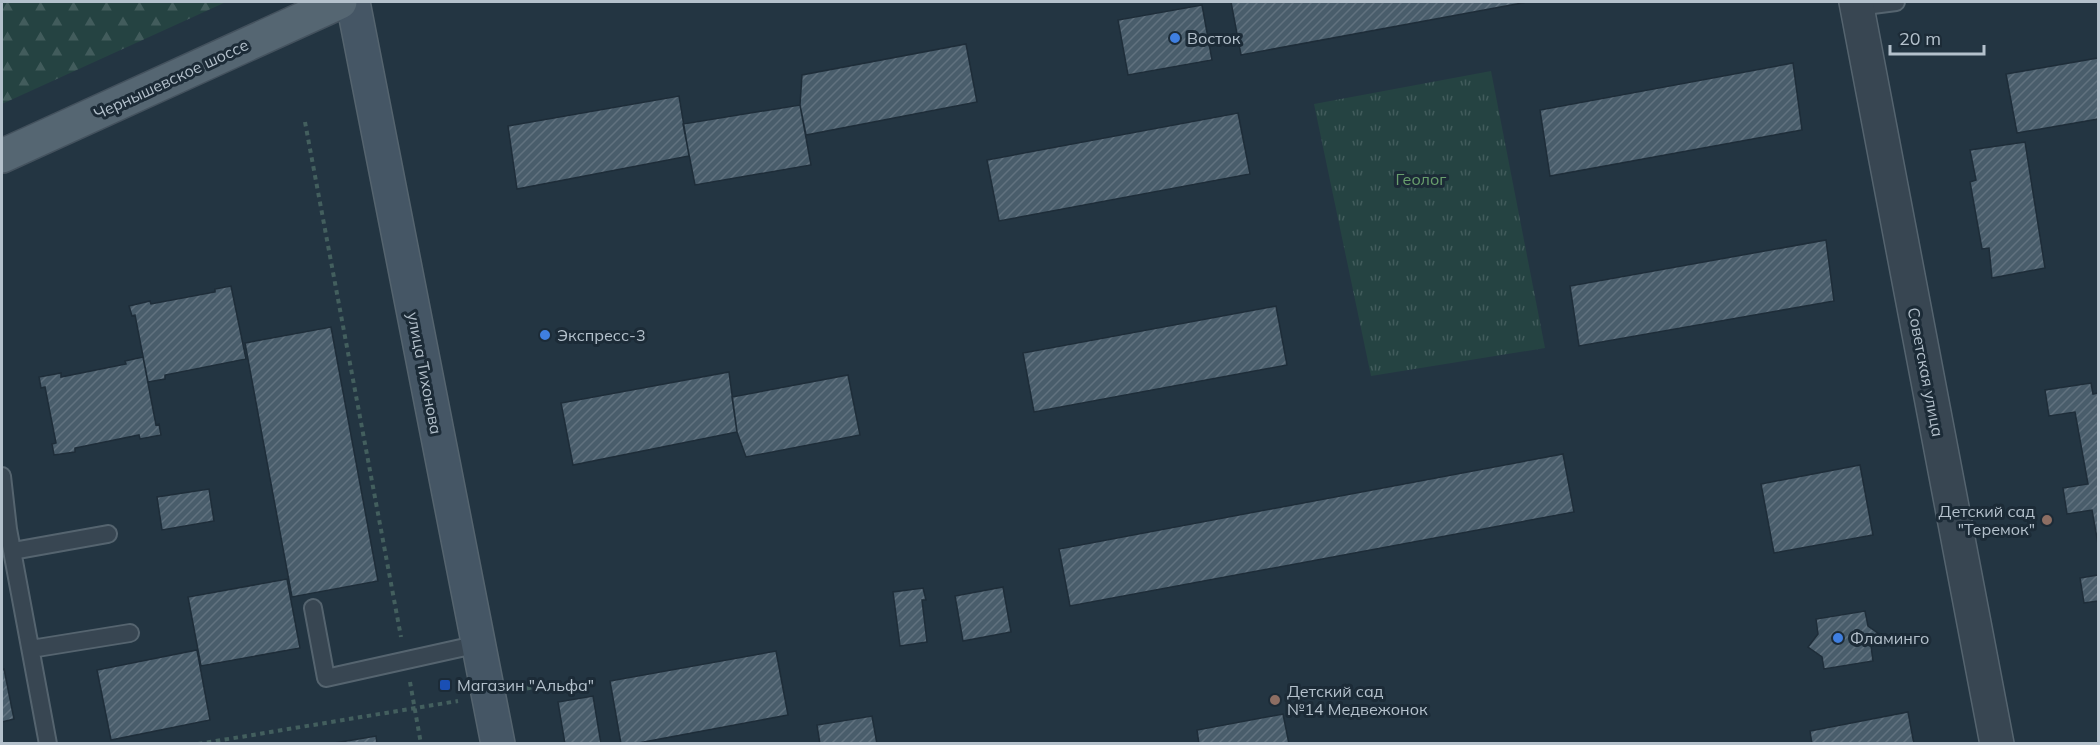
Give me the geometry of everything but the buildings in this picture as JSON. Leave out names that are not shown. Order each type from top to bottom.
[{"type":"main road","name":"Чернышевское шоссе","points":[[2,156],[340,2]]},
{"type":"main road","name":"улица Тихонова","points":[[353,2],[498,744]]},
{"type":"street","name":"Советская улица","points":[[1856,4],[1997,744]]},
{"type":"lane","points":[[1856,4],[1896,2]]},
{"type":"lane","points":[[2,476],[13,551],[48,744]]},
{"type":"lane","points":[[13,551],[108,534]]},
{"type":"lane","points":[[314,608],[326,678],[479,644]]},
{"type":"lane","points":[[31,650],[130,633]]},
{"type":"path","points":[[305,122],[421,744]]},
{"type":"path","points":[[198,744],[546,685]]},
{"type":"green space","points":[[2,2],[226,2],[2,104]]},
{"type":"green space","name":"Геолог","points":[[1491,71],[1545,348],[1371,376],[1314,104]]},
{"type":"place","name":"Восток","points":[[1175,38]]},
{"type":"place","name":"Экспресс-3","points":[[545,335]]},
{"type":"place","name":"Детский сад \"Теремок\"","points":[[2047,520]]},
{"type":"place","name":"Фламинго","points":[[1838,638]]},
{"type":"place","name":"Магазин \"Альфа\"","points":[[445,685]]},
{"type":"place","name":"Детский сад №14 Медвежонок","points":[[1275,700]]}]
